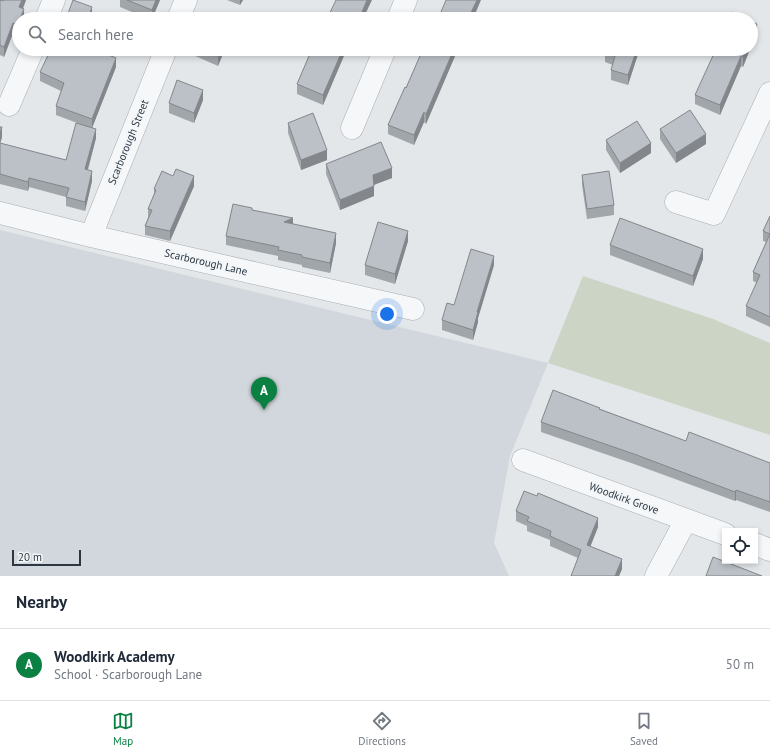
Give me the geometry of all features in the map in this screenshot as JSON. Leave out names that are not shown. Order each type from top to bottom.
[{"type":"street","points":[[49,12],[54,0]]},
{"type":"street","points":[[181,12],[186,0]]},
{"type":"street","points":[[401,12],[406,0]]},
{"type":"street","points":[[9,105],[30,56]]},
{"type":"street","name":"Scarborough Street","points":[[90,236],[163,56]]},
{"type":"street","points":[[352,128],[382,56]]},
{"type":"street","points":[[676,202],[714,214],[770,93]]},
{"type":"street","name":"Scarborough Lane","points":[[0,213],[90,236],[413,309]]},
{"type":"street","name":"Woodkirk Grove","points":[[522,460],[722,533]]},
{"type":"street","points":[[656,576],[686,520]]},
{"type":"street","points":[[758,545],[770,550]]},
{"type":"shaded area","points":[[0,230],[548,363],[510,456],[494,543],[509,576],[0,576]]},
{"type":"green space","points":[[583,276],[713,319],[770,343],[770,435],[548,363]]},
{"type":"building","points":[[0,0],[22,0],[19,7],[24,9],[23,12],[12,12],[12,26],[4,47],[0,45]]},
{"type":"building","points":[[73,0],[92,7],[90,12],[69,12]]},
{"type":"building","points":[[127,0],[156,0],[152,10]]},
{"type":"building","points":[[336,0],[367,0],[362,12],[330,12]]},
{"type":"building","points":[[446,0],[477,0],[471,12],[441,12]]},
{"type":"building","points":[[48,56],[111,56],[116,58],[92,119],[56,106],[64,83],[40,72]]},
{"type":"building","points":[[309,56],[340,56],[323,95],[297,84]]},
{"type":"building","points":[[420,56],[451,56],[426,114],[424,112],[414,135],[388,125],[405,87],[406,88]]},
{"type":"building","points":[[615,56],[635,56],[628,75],[611,70]]},
{"type":"building","points":[[713,56],[741,56],[720,105],[695,95]]},
{"type":"building","points":[[177,80],[203,90],[194,113],[169,103]]},
{"type":"building","points":[[690,110],[706,134],[676,153],[660,129]]},
{"type":"building","points":[[313,113],[327,150],[301,160],[288,123]]},
{"type":"building","points":[[637,121],[651,143],[620,163],[606,140]]},
{"type":"building","points":[[76,123],[96,129],[85,169],[92,171],[85,202],[66,197],[69,188],[29,178],[28,182],[0,174],[0,143],[66,160]]},
{"type":"building","points":[[381,142],[392,168],[373,175],[374,186],[340,200],[326,164]]},
{"type":"building","points":[[176,169],[194,176],[170,231],[145,226],[152,210],[148,209],[156,190],[154,189],[162,171],[173,176]]},
{"type":"building","points":[[609,171],[614,205],[587,209],[582,175]]},
{"type":"building","points":[[233,204],[252,208],[252,210],[293,218],[284,222],[336,233],[330,263],[278,250],[279,247],[226,236]]},
{"type":"building","points":[[770,216],[770,234],[763,231]]},
{"type":"building","points":[[620,218],[703,249],[693,276],[610,245]]},
{"type":"building","points":[[378,222],[408,231],[395,274],[365,265]]},
{"type":"building","points":[[770,234],[770,317],[746,306],[760,275],[753,272]]},
{"type":"building","points":[[471,249],[494,256],[473,330],[442,320],[447,303],[454,305]]},
{"type":"building","points":[[553,390],[600,408],[599,409],[686,441],[689,432],[770,463],[770,502],[736,490],[735,492],[634,454],[541,422]]},
{"type":"building","points":[[524,491],[537,496],[538,493],[598,518],[587,545],[622,559],[615,576],[571,576],[581,550],[550,536],[551,531],[527,521],[529,517],[516,511]]},
{"type":"building","points":[[713,557],[722,560],[722,564],[731,564],[762,576],[706,576]]},
{"type":"place","name":"Woodkirk Academy","points":[[264,410]]}]
